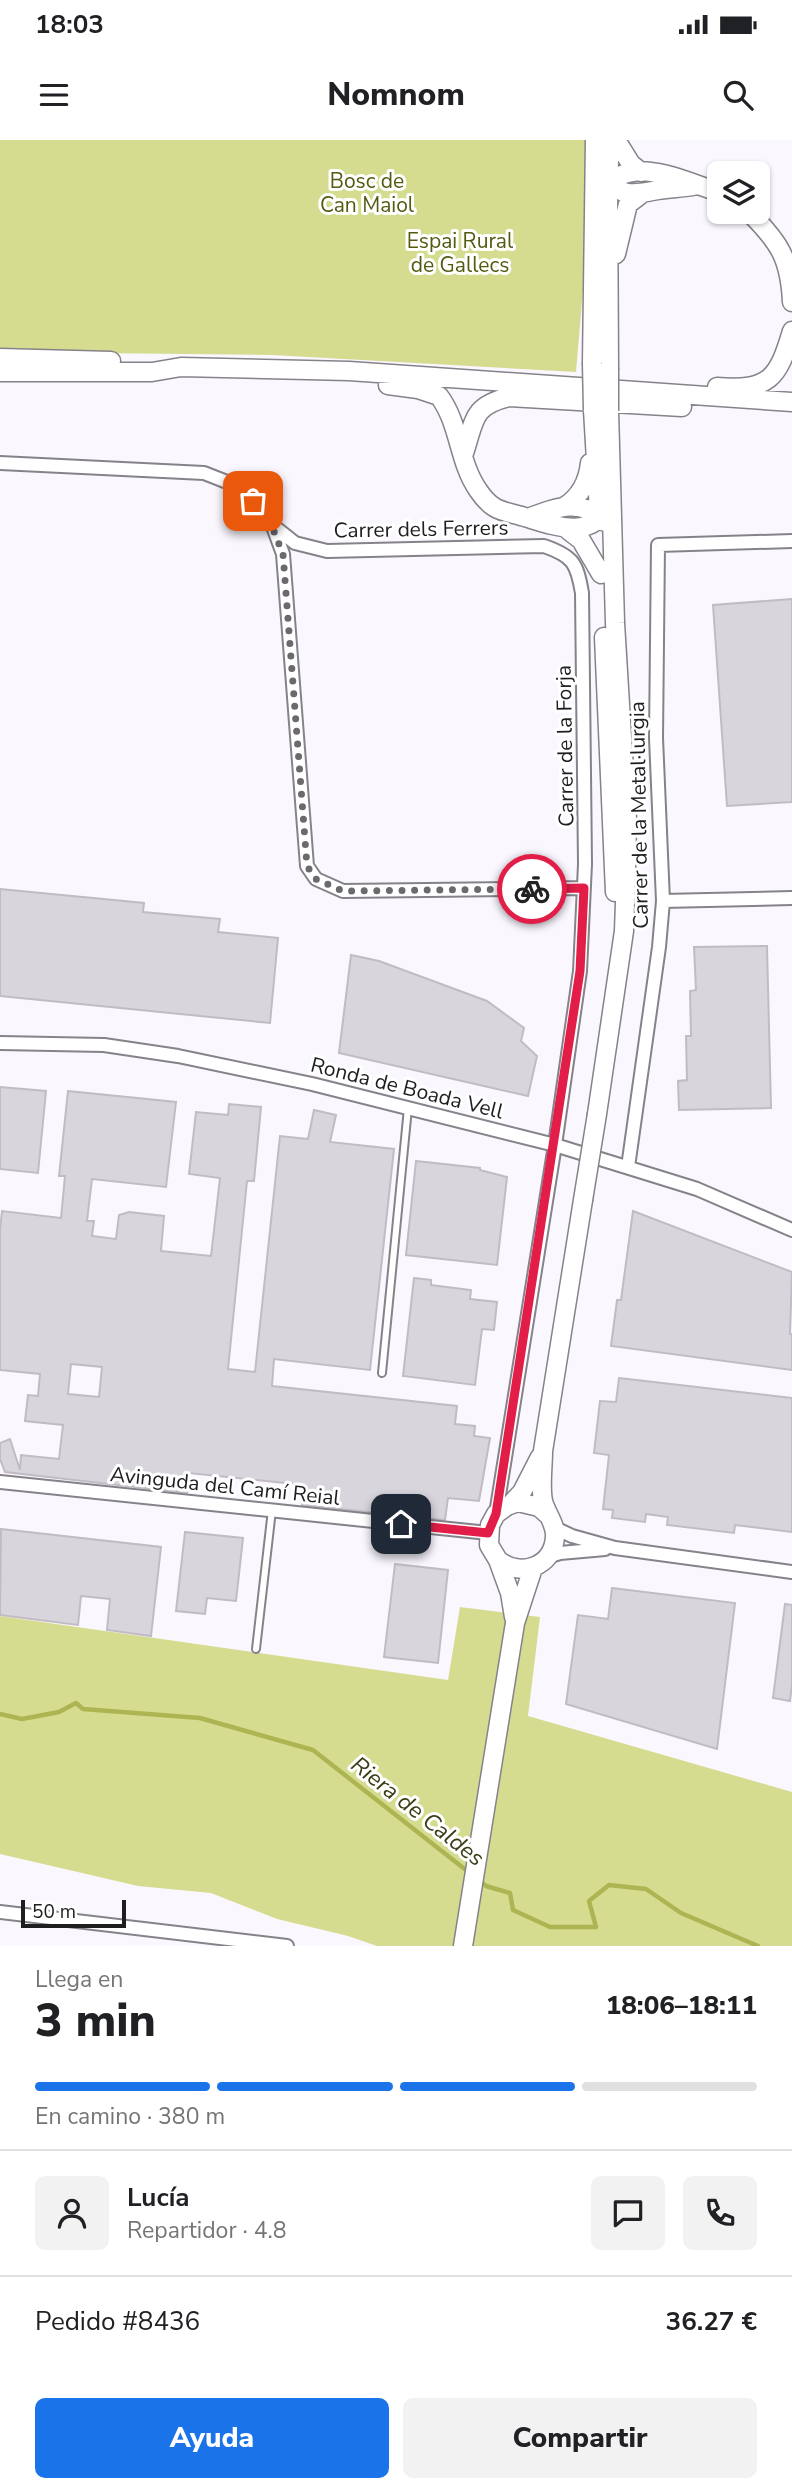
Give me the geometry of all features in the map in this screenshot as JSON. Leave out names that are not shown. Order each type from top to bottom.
[{"type":"main road","points":[[464,1943],[515,1623],[540,1562],[554,1546],[551,1521],[542,1489],[543,1451],[624,931],[626,819],[610,488],[601,410],[595,140]]},
{"type":"main road","points":[[610,140],[610,296]]},
{"type":"main road","points":[[617,140],[631,164],[641,172]]},
{"type":"main road","points":[[595,164],[598,174],[623,193],[640,195],[696,186]]},
{"type":"main road","points":[[595,210],[599,196],[608,184],[626,172],[681,179],[707,189]]},
{"type":"main road","points":[[601,365],[618,241],[628,204],[640,195]]},
{"type":"main road","points":[[761,224],[775,238],[791,277],[792,302]]},
{"type":"main road","points":[[349,371],[402,366],[728,387],[750,386],[769,379],[780,368],[792,331]]},
{"type":"main road","points":[[0,358],[152,361],[181,367]]},
{"type":"main road","points":[[0,372],[152,372],[181,367],[349,371],[792,402]]},
{"type":"main road","points":[[219,367],[241,376],[392,385],[439,396],[454,422],[457,443],[464,453],[471,477],[487,501],[508,514],[568,530],[581,540],[601,574]]},
{"type":"main road","points":[[0,380],[34,381],[90,372]]},
{"type":"main road","points":[[464,453],[473,422],[481,410],[492,401],[509,397],[792,414]]},
{"type":"main road","points":[[528,518],[564,507],[576,499],[589,475],[601,410]]},
{"type":"main road","points":[[594,438],[600,516],[617,983]]},
{"type":"main road","points":[[568,530],[592,523],[605,511],[610,488]]},
{"type":"main road","points":[[564,507],[586,507],[600,516],[611,532]]},
{"type":"main road","points":[[515,1623],[510,1593],[498,1560],[489,1545],[488,1533],[504,1509],[527,1484],[543,1451]]},
{"type":"main road","points":[[504,1509],[530,1503],[539,1507],[551,1521]]},
{"type":"main road","points":[[498,1560],[519,1570],[540,1562]]},
{"type":"street","name":"Carrer dels Ferrers","points":[[0,463],[204,473],[227,482],[253,501],[271,524],[295,543],[327,551],[544,546],[564,553],[572,560]]},
{"type":"street","points":[[271,524],[283,554],[307,866],[316,879],[343,891],[584,888]]},
{"type":"street","name":"Carrer de la Metal·lurgia","points":[[628,1167],[663,901],[656,738],[658,545],[792,541]]},
{"type":"street","name":"Carrer de la Forja","points":[[504,1509],[580,971],[584,888],[582,593],[579,574],[572,560]]},
{"type":"street","points":[[663,901],[792,898]]},
{"type":"street","name":"Ronda de Boada Vell","points":[[0,1042],[104,1045],[178,1056],[312,1084],[555,1145],[628,1167],[696,1189],[792,1230]]},
{"type":"street","name":"Avinguda del Camí Reial","points":[[0,1482],[488,1533]]},
{"type":"street","points":[[551,1521],[572,1536],[615,1548],[792,1572]]},
{"type":"street","points":[[540,1562],[560,1553],[615,1548]]},
{"type":"street","points":[[0,1912],[287,1946]]},
{"type":"lane","points":[[382,1373],[408,1108]]},
{"type":"lane","points":[[256,1649],[272,1510]]},
{"type":"green space","name":"Espai Rural de Gallecs","points":[[0,140],[587,140],[586,254],[576,372],[272,355],[0,352]]},
{"type":"green space","points":[[460,1607],[540,1617],[528,1716],[792,1792],[792,1946],[377,1946],[277,1919],[211,1893],[138,1886],[0,1854],[0,1616],[448,1680]]},
{"type":"building","points":[[792,599],[792,802],[727,806],[713,605]]},
{"type":"building","points":[[0,889],[144,903],[143,912],[220,919],[218,932],[278,938],[270,1023],[0,996]]},
{"type":"building","points":[[767,946],[771,1108],[679,1110],[678,1081],[687,1080],[686,1036],[691,1036],[690,991],[696,990],[694,947]]},
{"type":"building","points":[[351,955],[379,961],[487,1001],[524,1028],[521,1041],[537,1056],[528,1096],[339,1053]]},
{"type":"building","points":[[0,1087],[46,1091],[38,1173],[0,1169]]},
{"type":"building","points":[[68,1091],[176,1102],[166,1187],[92,1179],[87,1221],[94,1221],[92,1236],[116,1239],[119,1215],[129,1212],[164,1216],[161,1251],[211,1256],[220,1178],[189,1174],[196,1112],[228,1115],[229,1104],[261,1107],[254,1181],[247,1181],[228,1369],[255,1372],[280,1136],[308,1139],[314,1110],[336,1115],[330,1142],[394,1149],[370,1370],[274,1359],[272,1386],[457,1406],[455,1424],[475,1426],[474,1436],[490,1438],[479,1501],[448,1498],[445,1520],[302,1505],[304,1485],[189,1473],[187,1493],[5,1472],[0,1459],[0,1443],[10,1439],[20,1470],[21,1455],[59,1459],[63,1425],[25,1421],[28,1395],[38,1396],[40,1374],[0,1370],[0,1230],[2,1211],[61,1218],[65,1176],[59,1176]],"holes":[[[71,1364],[102,1367],[99,1397],[68,1394]]]},
{"type":"building","points":[[416,1161],[480,1168],[507,1177],[497,1265],[406,1255]]},
{"type":"building","points":[[633,1211],[792,1272],[792,1370],[611,1346],[617,1300],[621,1300]]},
{"type":"building","points":[[414,1278],[431,1280],[431,1285],[471,1290],[470,1299],[497,1302],[494,1330],[482,1329],[475,1385],[403,1376]]},
{"type":"building","points":[[619,1378],[792,1398],[792,1532],[735,1525],[734,1533],[667,1525],[668,1517],[646,1514],[645,1522],[612,1518],[613,1510],[603,1509],[609,1455],[594,1453],[600,1401],[616,1402]]},
{"type":"building","points":[[1,1529],[161,1547],[151,1636],[107,1630],[110,1599],[81,1596],[78,1625],[0,1615]]},
{"type":"building","points":[[185,1532],[243,1538],[236,1601],[207,1598],[205,1614],[176,1611]]},
{"type":"building","points":[[395,1564],[448,1570],[438,1663],[384,1657]]},
{"type":"building","points":[[612,1588],[735,1603],[717,1749],[566,1704],[578,1615],[608,1619]]},
{"type":"building","points":[[785,1604],[792,1605],[790,1701],[773,1698]]},
{"type":"waterway","name":"Riera de Caldes","points":[[0,1714],[22,1719],[59,1712],[76,1703],[83,1709],[200,1718],[313,1750],[471,1874]]},
{"type":"waterway","name":"Riera de Caldes","points":[[478,1879],[486,1886],[510,1893],[513,1910],[550,1927],[596,1927],[589,1901],[609,1885],[646,1889],[681,1913],[758,1946]]},
{"type":"way so far","points":[[253,501],[271,524],[283,554],[307,866],[316,879],[343,891],[532,889]]},
{"type":"route","points":[[401,1524],[488,1533],[496,1514],[580,971],[584,888],[532,889]]},
{"type":"park label","name":"Bosc de Can Maiol","points":[[367,193]]}]
